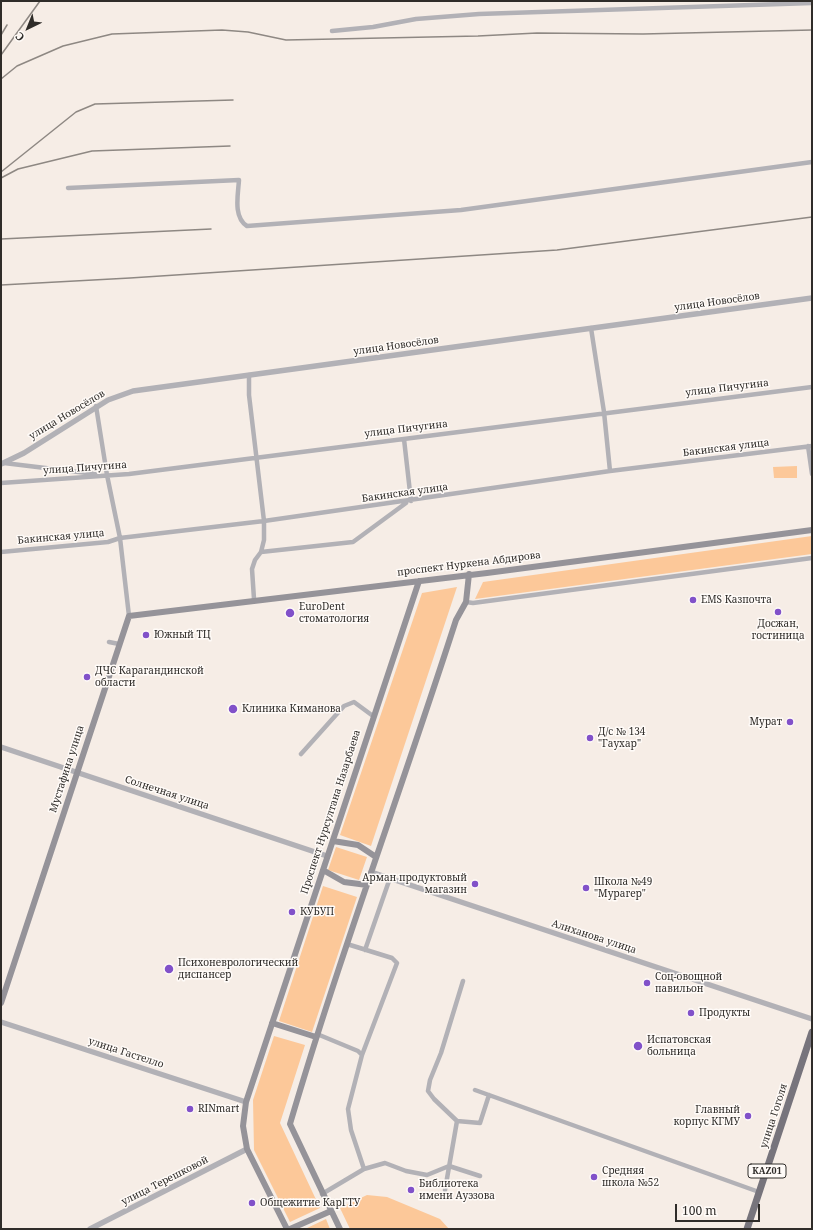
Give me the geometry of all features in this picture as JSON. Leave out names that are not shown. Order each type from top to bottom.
[{"type":"highway","name":"улица Гоголя","points":[[747,1229],[811,1036]]},
{"type":"main road","name":"проспект Нуркена Абдирова","points":[[129,616],[254,599],[419,581],[623,556],[812,530]]},
{"type":"main road","points":[[340,1229],[322,1194],[290,1124],[317,1036],[376,857],[456,620],[466,602],[469,574]]},
{"type":"main road","name":"Проспект Нурсултана Назарбаева","points":[[287,1229],[247,1149],[243,1126],[246,1102],[419,581]]},
{"type":"main road","name":"Мустафина улица","points":[[1,1003],[76,772],[129,616]]},
{"type":"main road","points":[[333,841],[358,845],[376,857]]},
{"type":"main road","points":[[323,870],[344,882],[367,885]]},
{"type":"main road","points":[[272,1023],[317,1036]]},
{"type":"main road","points":[[290,1229],[331,1211]]},
{"type":"street","points":[[332,30],[373,27],[416,18],[479,14],[812,3]]},
{"type":"street","points":[[68,188],[239,180],[238,217],[247,226],[461,210],[812,162]]},
{"type":"street","name":"улица Новосёлов","points":[[2,464],[24,453],[96,406],[133,391],[812,298]]},
{"type":"street","points":[[591,328],[604,412],[610,471]]},
{"type":"street","points":[[249,375],[249,395],[264,521],[264,540],[261,552],[255,560],[252,569],[254,599]]},
{"type":"street","name":"улица Пичугина","points":[[1,483],[107,475],[256,458],[604,412],[812,387]]},
{"type":"street","name":"Мустафина улица","points":[[96,406],[107,475],[120,538],[129,616]]},
{"type":"street","points":[[261,552],[353,542],[409,502],[404,439]]},
{"type":"street","points":[[810,446],[812,474]]},
{"type":"street","name":"Бакинская улица","points":[[1,552],[108,542],[120,538],[409,502],[610,471],[810,446]]},
{"type":"street","points":[[2,464],[107,475]]},
{"type":"street","points":[[466,602],[473,603],[812,558]]},
{"type":"street","points":[[109,642],[120,644]]},
{"type":"street","points":[[301,754],[344,706],[354,702],[373,716]]},
{"type":"street","name":"Солнечная улица","points":[[1,747],[327,856]]},
{"type":"street","name":"Алиханова улица","points":[[371,872],[812,1019]]},
{"type":"street","points":[[365,950],[390,878]]},
{"type":"street","points":[[348,944],[392,958],[396,963],[362,1055],[348,1109],[351,1130],[364,1169]]},
{"type":"street","points":[[463,981],[441,1053],[430,1080],[428,1091],[434,1099],[457,1121],[480,1123],[489,1095]]},
{"type":"street","name":"улица Гастелло","points":[[1,1022],[246,1102]]},
{"type":"street","points":[[317,1036],[358,1051],[362,1055]]},
{"type":"street","points":[[475,1090],[760,1192]]},
{"type":"street","points":[[445,1190],[457,1121]]},
{"type":"street","name":"улица Терешковой","points":[[90,1229],[247,1149]]},
{"type":"street","points":[[322,1194],[364,1169],[385,1163],[406,1172],[427,1175],[449,1166],[480,1176]]},
{"type":"shaded area","points":[[797,466],[797,478],[774,478],[773,467]]},
{"type":"shaded area","points":[[812,536],[812,554],[475,599],[483,582]]},
{"type":"shaded area","points":[[457,587],[371,846],[340,835],[422,593]]},
{"type":"shaded area","points":[[336,847],[367,857],[359,880],[328,870]]},
{"type":"shaded area","points":[[323,886],[357,897],[312,1032],[279,1021]]},
{"type":"shaded area","points":[[274,1036],[305,1045],[280,1123],[320,1208],[290,1222],[254,1150],[253,1100]]},
{"type":"shaded area","points":[[367,1195],[387,1197],[440,1219],[449,1229],[350,1229],[340,1208]]},
{"type":"shaded area","points":[[326,1219],[330,1229],[305,1229]]},
{"type":"railway","points":[[1,55],[40,1]]},
{"type":"railway","points":[[1,35],[7,25]]},
{"type":"railway","points":[[1,79],[17,66],[63,46],[112,34],[222,30],[248,32],[286,40],[478,36],[537,33],[643,34],[812,30]]},
{"type":"railway","points":[[1,172],[76,112],[95,104],[233,100]]},
{"type":"railway","points":[[1,178],[18,169],[92,151],[230,146]]},
{"type":"railway","points":[[1,285],[557,250],[812,217]]},
{"type":"railway","points":[[1,239],[211,229]]},
{"type":"place","name":"EMS Казпочта","points":[[693,600]]},
{"type":"place","name":"Досжан, гостиница","points":[[778,612]]},
{"type":"place","name":"EuroDent стоматология","points":[[290,613]]},
{"type":"place","name":"Южный ТЦ","points":[[146,635]]},
{"type":"place","name":"ДЧС Карагандинской области","points":[[87,677]]},
{"type":"place","name":"Клиника Киманова","points":[[233,709]]},
{"type":"place","name":"Мурат","points":[[790,722]]},
{"type":"place","name":"Д/с № 134 \"Гаухар\"","points":[[590,738]]},
{"type":"place","name":"Арман продуктовый магазин","points":[[475,884]]},
{"type":"place","name":"Школа №49 \"Мурагер\"","points":[[586,888]]},
{"type":"place","name":"КУБУП","points":[[292,912]]},
{"type":"place","name":"Психоневрологический диспансер","points":[[169,969]]},
{"type":"place","name":"Соц-овощной павильон","points":[[647,983]]},
{"type":"place","name":"Продукты","points":[[691,1013]]},
{"type":"place","name":"Испатовская больница","points":[[638,1046]]},
{"type":"place","name":"RINmart","points":[[190,1109]]},
{"type":"place","name":"Главный корпус КГМУ","points":[[748,1116]]},
{"type":"place","name":"Средняя школа №52","points":[[594,1177]]},
{"type":"place","name":"Библиотека имени Ауэзова","points":[[411,1190]]},
{"type":"place","name":"Общежитие КарГТУ","points":[[252,1203]]}]
